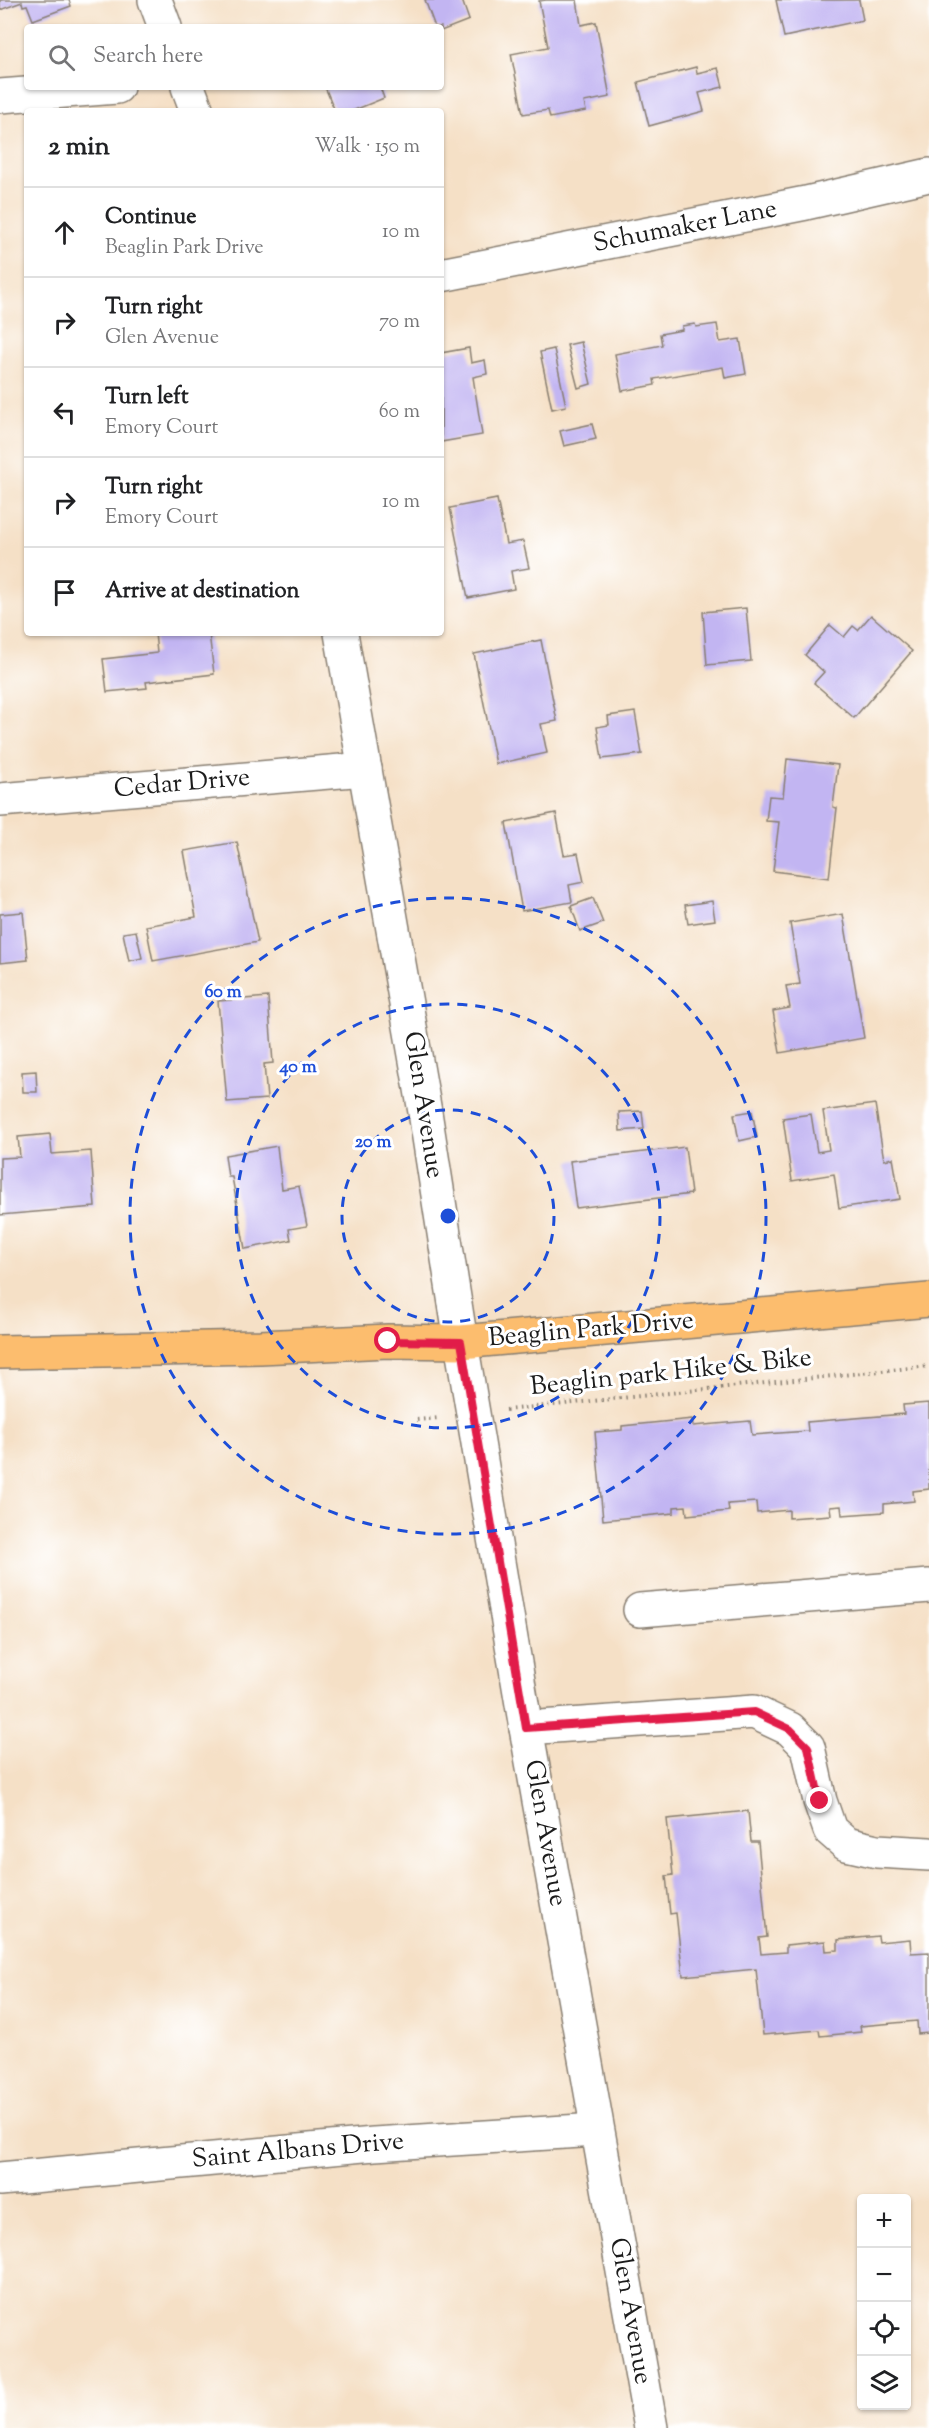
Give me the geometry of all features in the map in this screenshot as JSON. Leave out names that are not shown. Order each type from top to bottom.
[{"type":"main road","name":"Beaglin Park Drive","points":[[0,1352],[260,1347],[388,1341],[461,1342],[929,1300]]},
{"type":"street","points":[[155,0],[164,24]]},
{"type":"street","points":[[0,96],[78,90]]},
{"type":"street","points":[[189,90],[197,108]]},
{"type":"street","name":"Schumaker Lane","points":[[444,274],[806,203],[929,175]]},
{"type":"street","name":"Glen Avenue","points":[[342,636],[425,1112],[526,1728],[651,2428]]},
{"type":"street","name":"Cedar Drive","points":[[0,800],[364,769]]},
{"type":"street","points":[[640,1610],[929,1586]]},
{"type":"street","points":[[526,1728],[754,1712],[790,1729],[808,1747],[817,1792],[830,1830],[846,1844],[877,1851],[929,1854]]},
{"type":"street","name":"Saint Albans Drive","points":[[0,2179],[374,2144],[597,2130]]},
{"type":"path","name":"Beaglin park Hike & Bike","points":[[417,1420],[929,1366]]},
{"type":"building","points":[[0,0],[69,0],[71,6],[33,20],[27,5],[23,6],[22,2],[0,10]]},
{"type":"building","points":[[425,0],[462,0],[469,20],[444,30],[444,24],[434,24]]},
{"type":"building","points":[[577,0],[581,25],[596,22],[610,97],[584,102],[586,111],[550,118],[548,110],[523,114],[511,54],[548,47],[539,1]]},
{"type":"building","points":[[776,0],[859,0],[863,20],[784,37]]},
{"type":"building","points":[[696,67],[697,73],[718,68],[723,87],[699,93],[704,111],[649,126],[638,82]]},
{"type":"building","points":[[326,90],[381,90],[384,98],[359,108],[334,108]]},
{"type":"building","points":[[695,324],[696,327],[717,324],[720,342],[740,339],[746,374],[725,378],[723,367],[654,379],[655,385],[622,391],[615,354],[662,345],[660,334],[682,330],[682,326]]},
{"type":"building","points":[[581,342],[591,384],[578,388],[567,345]]},
{"type":"building","points":[[469,348],[471,363],[485,360],[487,374],[473,377],[482,435],[444,441],[444,352]]},
{"type":"building","points":[[554,349],[566,406],[552,409],[540,352]]},
{"type":"building","points":[[592,424],[596,439],[564,446],[560,431]]},
{"type":"building","points":[[497,499],[506,544],[523,541],[529,568],[511,571],[514,589],[468,598],[450,508]]},
{"type":"building","points":[[746,608],[751,661],[707,665],[703,612]]},
{"type":"building","points":[[871,615],[912,651],[854,718],[814,683],[824,672],[805,655],[830,625],[844,637],[853,626],[858,630]]},
{"type":"building","points":[[155,636],[209,636],[214,674],[146,682],[147,688],[107,692],[103,659],[157,653]]},
{"type":"building","points":[[541,640],[557,721],[541,724],[547,753],[496,764],[474,654]]},
{"type":"building","points":[[635,712],[642,754],[602,759],[597,727],[609,725],[608,716]]},
{"type":"building","points":[[787,759],[838,765],[833,807],[837,808],[829,878],[773,871],[779,822],[766,821],[769,796],[783,797]]},
{"type":"building","points":[[556,813],[564,855],[578,853],[584,882],[569,885],[572,902],[522,911],[506,823]]},
{"type":"building","points":[[237,842],[258,942],[153,961],[146,926],[196,917],[184,851]]},
{"type":"building","points":[[593,898],[603,923],[580,931],[571,906]]},
{"type":"building","points":[[712,901],[715,920],[688,924],[685,905]]},
{"type":"building","points":[[23,912],[28,960],[0,963],[0,914]]},
{"type":"building","points":[[843,914],[864,1038],[780,1053],[773,1011],[790,1008],[786,986],[800,984],[790,923]]},
{"type":"building","points":[[136,931],[142,958],[129,961],[123,933]]},
{"type":"building","points":[[268,997],[273,1063],[264,1064],[267,1099],[227,1102],[218,1001]]},
{"type":"building","points":[[36,1071],[37,1092],[23,1092],[22,1072]]},
{"type":"building","points":[[875,1104],[884,1160],[893,1158],[900,1199],[839,1208],[834,1174],[792,1181],[783,1118],[811,1114],[817,1152],[829,1150],[823,1111]]},
{"type":"building","points":[[642,1111],[644,1129],[620,1131],[619,1112]]},
{"type":"building","points":[[752,1111],[757,1137],[739,1141],[734,1114]]},
{"type":"building","points":[[50,1134],[52,1154],[91,1151],[95,1207],[0,1215],[0,1158],[20,1157],[18,1137]]},
{"type":"building","points":[[277,1146],[282,1189],[299,1186],[307,1226],[289,1229],[291,1240],[245,1249],[232,1177],[228,1177],[225,1155]]},
{"type":"building","points":[[685,1147],[691,1194],[576,1208],[570,1161]]},
{"type":"building","points":[[929,1403],[929,1489],[913,1491],[914,1501],[884,1504],[884,1512],[842,1515],[841,1506],[830,1507],[831,1515],[789,1518],[789,1510],[757,1513],[756,1502],[728,1504],[729,1511],[687,1515],[686,1506],[674,1507],[674,1513],[603,1520],[595,1432],[622,1430],[622,1426],[692,1419],[693,1426],[750,1421],[752,1435],[808,1431],[807,1422],[904,1414],[903,1405]]},
{"type":"building","points":[[748,1811],[751,1842],[758,1842],[767,1937],[759,1938],[761,1954],[786,1952],[786,1945],[825,1941],[826,1951],[838,1950],[838,1940],[878,1936],[879,1942],[910,1939],[911,1953],[929,1952],[929,2033],[918,2034],[917,2021],[860,2026],[861,2032],[820,2036],[819,2030],[763,2035],[756,1969],[683,1976],[676,1913],[670,1914],[666,1876],[673,1875],[667,1819]]},
{"type":"route","points":[[388,1341],[461,1342],[526,1728],[754,1712],[790,1729],[808,1747],[810,1765],[820,1801]]}]
